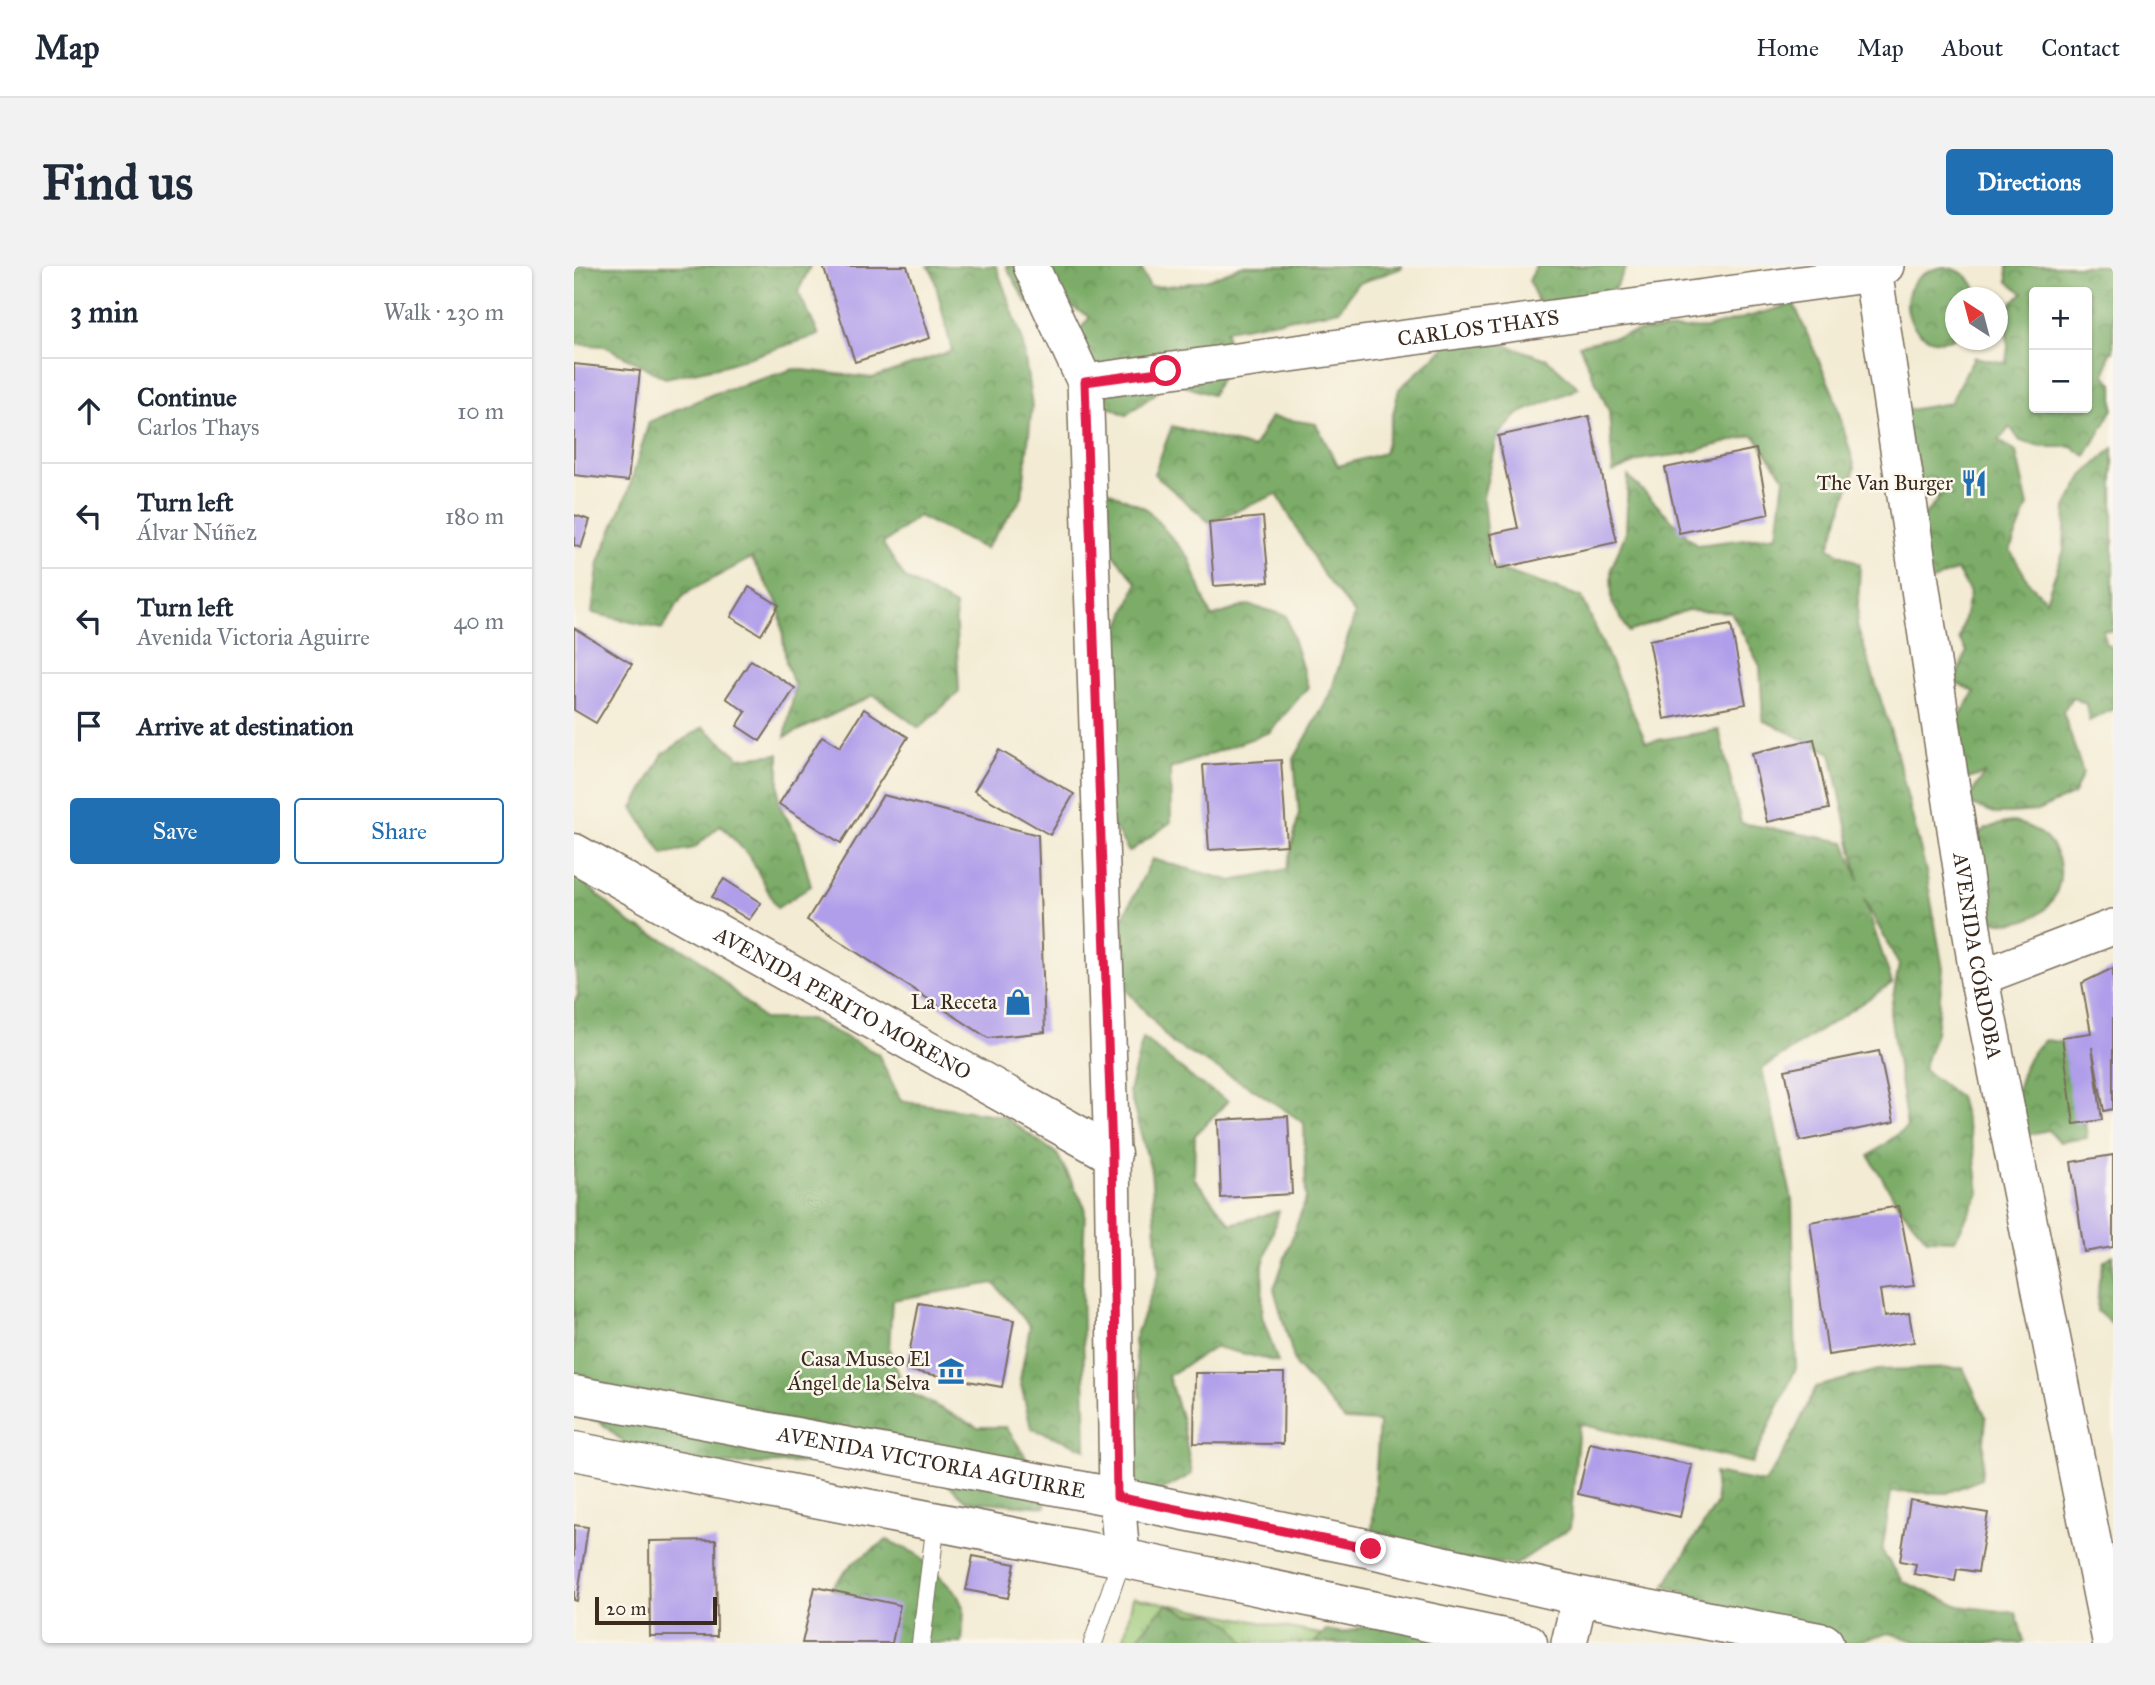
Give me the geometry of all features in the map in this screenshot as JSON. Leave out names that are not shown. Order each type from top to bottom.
[{"type":"main road","name":"AVENIDA CÓRDOBA","points":[[1877,269],[1979,978],[2112,1643]]},
{"type":"main road","name":"AVENIDA PERITO MORENO","points":[[574,853],[1112,1154]]},
{"type":"main road","name":"AVENIDA VICTORIA AGUIRRE","points":[[574,1395],[1117,1497],[1371,1549],[1580,1596],[1824,1643]]},
{"type":"main road","points":[[574,1451],[1122,1558],[1528,1643]]},
{"type":"street","points":[[1031,266],[1085,382],[1112,1154],[1117,1497],[1122,1558]]},
{"type":"street","name":"CARLOS THAYS","points":[[1085,382],[1877,269]]},
{"type":"street","points":[[1979,978],[2113,927]]},
{"type":"street","points":[[1569,1643],[1580,1596]]},
{"type":"lane","points":[[921,1643],[936,1522]]},
{"type":"lane","points":[[1093,1643],[1122,1558]]},
{"type":"green space","points":[[574,266],[810,266],[798,292],[819,335],[722,366],[665,378],[605,346],[574,344]]},
{"type":"green space","points":[[927,266],[996,266],[1022,338],[1032,406],[1022,498],[985,549],[918,516],[883,544],[905,578],[955,606],[959,692],[919,728],[874,695],[785,737],[795,688],[786,662],[779,605],[751,558],[684,594],[662,629],[592,613],[599,561],[628,492],[649,422],[713,394],[794,369],[872,378],[952,351],[933,273]]},
{"type":"green space","points":[[1006,266],[1140,266],[1150,287],[1197,282],[1241,266],[1402,268],[1357,284],[1339,310],[1226,330],[1228,363],[1212,395],[1185,386],[1166,372],[1156,393],[1126,415],[1086,396],[1068,344],[1090,317],[1074,308],[1027,303]]},
{"type":"green space","points":[[1536,266],[1627,266],[1615,288],[1581,327],[1546,320],[1529,281]]},
{"type":"green space","points":[[2007,266],[2113,266],[2113,351],[2110,351],[2105,375],[2113,383],[2113,409],[2086,456],[2072,447],[2041,447],[2020,441],[2010,427],[1999,440],[2016,452],[2028,506],[2010,550],[2030,584],[2046,600],[2064,550],[2066,507],[2083,476],[2113,448],[2113,631],[2103,630],[2105,643],[2113,648],[2113,709],[2089,721],[2086,704],[2072,697],[2063,712],[2083,773],[2074,794],[2037,811],[1997,814],[1966,803],[1984,774],[1962,781],[1949,733],[1975,692],[1954,682],[1967,651],[1959,639],[1970,593],[1957,570],[1922,585],[1909,534],[1940,497],[1901,487],[1890,413],[1950,403],[1974,357],[2006,363],[2008,306],[2023,293],[2008,282]]},
{"type":"green space","points":[[1944,267],[1957,270],[1967,276],[1975,287],[1945,287],[1945,339],[1924,336],[1913,326],[1908,312],[1907,298],[1913,284],[1925,273]]},
{"type":"green space","points":[[1794,304],[1833,393],[1855,468],[1829,548],[1860,564],[1857,625],[1893,738],[1926,872],[1943,969],[1936,1032],[1923,1069],[1959,1097],[1974,1151],[1979,1193],[1955,1240],[1927,1239],[1899,1206],[1869,1156],[1907,1127],[1890,1013],[1899,965],[1864,899],[1892,983],[1762,1069],[1792,1199],[1796,1368],[1752,1463],[1579,1424],[1570,1528],[1515,1565],[1371,1549],[1379,1422],[1345,1420],[1296,1366],[1274,1289],[1306,1198],[1304,1123],[1255,1090],[1172,1043],[1124,987],[1122,920],[1152,859],[1232,881],[1287,869],[1299,813],[1294,759],[1330,695],[1355,614],[1324,576],[1277,494],[1209,522],[1154,474],[1172,426],[1253,448],[1271,417],[1316,424],[1338,466],[1384,453],[1399,389],[1463,331],[1547,359],[1579,388],[1518,414],[1498,436],[1483,497],[1489,566],[1582,597],[1646,742],[1719,730],[1741,823],[1845,842],[1859,881],[1831,753],[1763,720],[1760,666],[1731,612],[1687,610],[1629,632],[1612,603],[1611,569],[1626,532],[1628,476],[1697,545],[1777,535],[1784,478],[1754,435],[1684,454],[1644,459],[1613,472],[1609,411],[1579,345],[1641,331],[1707,328]]},
{"type":"green space","points":[[1089,482],[1147,509],[1189,558],[1211,617],[1248,605],[1286,615],[1308,687],[1270,732],[1170,769],[1171,822],[1129,852],[1100,803],[1096,686],[1137,583],[1090,526]]},
{"type":"green space","points":[[703,727],[740,758],[779,754],[779,804],[799,840],[811,886],[777,908],[750,857],[721,825],[694,848],[663,854],[633,808],[663,754]]},
{"type":"green space","points":[[2013,822],[2038,832],[2053,848],[2060,867],[2058,886],[2049,904],[2034,917],[2012,922],[1985,918],[1968,843],[1988,828]]},
{"type":"green space","points":[[574,874],[631,924],[695,955],[763,1019],[810,1019],[878,1054],[901,1101],[1003,1116],[1057,1154],[1085,1207],[1082,1291],[1086,1449],[1031,1428],[1020,1380],[1030,1326],[994,1283],[892,1300],[889,1349],[905,1390],[977,1427],[1006,1427],[1043,1483],[1046,1507],[967,1501],[921,1461],[868,1431],[825,1462],[651,1466],[599,1421],[574,1416],[574,1002],[578,995],[574,956]]},
{"type":"green space","points":[[1143,1038],[1196,1081],[1228,1101],[1195,1135],[1194,1178],[1231,1224],[1279,1211],[1263,1265],[1262,1316],[1278,1362],[1216,1347],[1168,1376],[1182,1420],[1192,1474],[1141,1502],[1130,1458],[1141,1401],[1134,1340],[1159,1272],[1151,1170],[1129,1091]]},
{"type":"green space","points":[[2045,1040],[2075,1044],[2087,1138],[2059,1142],[2048,1130],[2023,1136],[2011,1116],[2026,1064]]},
{"type":"green space","points":[[2113,1255],[2113,1325],[2097,1311],[2099,1280],[2104,1261]]},
{"type":"green space","points":[[1963,1368],[1986,1417],[1981,1479],[1947,1493],[1891,1492],[1882,1552],[1904,1582],[1959,1606],[2016,1613],[2024,1641],[1921,1643],[1889,1633],[1853,1643],[1834,1643],[1665,1585],[1717,1503],[1714,1473],[1765,1483],[1790,1442],[1816,1387],[1878,1370]]},
{"type":"green space","points":[[887,1540],[917,1554],[957,1594],[964,1609],[962,1643],[890,1643],[876,1610],[831,1588],[852,1564]]},
{"type":"green space","points":[[1133,1597],[1365,1643],[1123,1643]]},
{"type":"green space","points":[[1167,1604],[1189,1614],[1213,1614],[1233,1626],[1245,1643],[1133,1643]]},
{"type":"green space","points":[[1395,1623],[1450,1643],[1314,1643],[1326,1630],[1342,1633]]},
{"type":"building","points":[[823,266],[907,266],[930,338],[855,362]]},
{"type":"building","points":[[574,364],[640,371],[628,481],[574,475]]},
{"type":"building","points":[[1589,416],[1617,542],[1497,569],[1490,534],[1518,528],[1498,436]]},
{"type":"building","points":[[1756,449],[1769,514],[1679,533],[1665,468]]},
{"type":"building","points":[[574,515],[590,520],[581,548],[574,545]]},
{"type":"building","points":[[1263,517],[1269,582],[1214,586],[1209,522]]},
{"type":"building","points":[[749,587],[779,605],[761,635],[731,617]]},
{"type":"building","points":[[1731,625],[1746,704],[1664,719],[1649,640]]},
{"type":"building","points":[[574,628],[632,664],[596,723],[574,710]]},
{"type":"building","points":[[751,660],[795,688],[760,741],[737,726],[746,712],[726,698]]},
{"type":"building","points":[[864,709],[908,737],[841,843],[779,804],[822,736],[840,747]]},
{"type":"building","points":[[1814,739],[1829,809],[1767,822],[1752,753]]},
{"type":"building","points":[[999,750],[1074,794],[1050,835],[974,791]]},
{"type":"building","points":[[1281,760],[1287,845],[1209,850],[1203,765]]},
{"type":"building","points":[[883,795],[1038,835],[1045,1032],[988,1038],[807,920]]},
{"type":"building","points":[[724,879],[761,903],[749,920],[712,897]]},
{"type":"building","points":[[2113,968],[2113,1109],[2104,1111],[2092,1047],[2102,1120],[2074,1124],[2062,1037],[2091,1033],[2082,983]]},
{"type":"building","points":[[1879,1051],[1894,1122],[1800,1141],[1785,1070]]},
{"type":"building","points":[[1288,1116],[1292,1194],[1221,1198],[1218,1120]]},
{"type":"building","points":[[2113,1155],[2113,1247],[2084,1252],[2071,1162]]},
{"type":"building","points":[[1899,1206],[1914,1286],[1880,1290],[1884,1317],[1909,1313],[1914,1342],[1828,1355],[1810,1222]]},
{"type":"building","points":[[919,1303],[1014,1320],[1002,1387],[906,1370]]},
{"type":"building","points":[[1195,1373],[1284,1373],[1283,1444],[1194,1443]]},
{"type":"building","points":[[1590,1443],[1692,1465],[1680,1517],[1578,1494]]},
{"type":"building","points":[[1910,1500],[1988,1513],[1978,1572],[1957,1569],[1955,1581],[1914,1574],[1916,1564],[1900,1561]]},
{"type":"building","points":[[574,1525],[588,1527],[577,1601],[574,1600]]},
{"type":"building","points":[[716,1540],[717,1636],[650,1636],[649,1541]]},
{"type":"building","points":[[973,1556],[1015,1564],[1008,1598],[966,1590]]},
{"type":"building","points":[[815,1587],[900,1605],[892,1643],[802,1643]]},
{"type":"place","name":"The Van Burger","points":[[1974,483]]},
{"type":"place","name":"La Receta","points":[[1018,1002]]},
{"type":"place","name":"Casa Museo El Ángel de la Selva","points":[[951,1371]]},
{"type":"route","points":[[1166,371],[1085,382],[1112,1154],[1117,1497],[1371,1549]]}]
